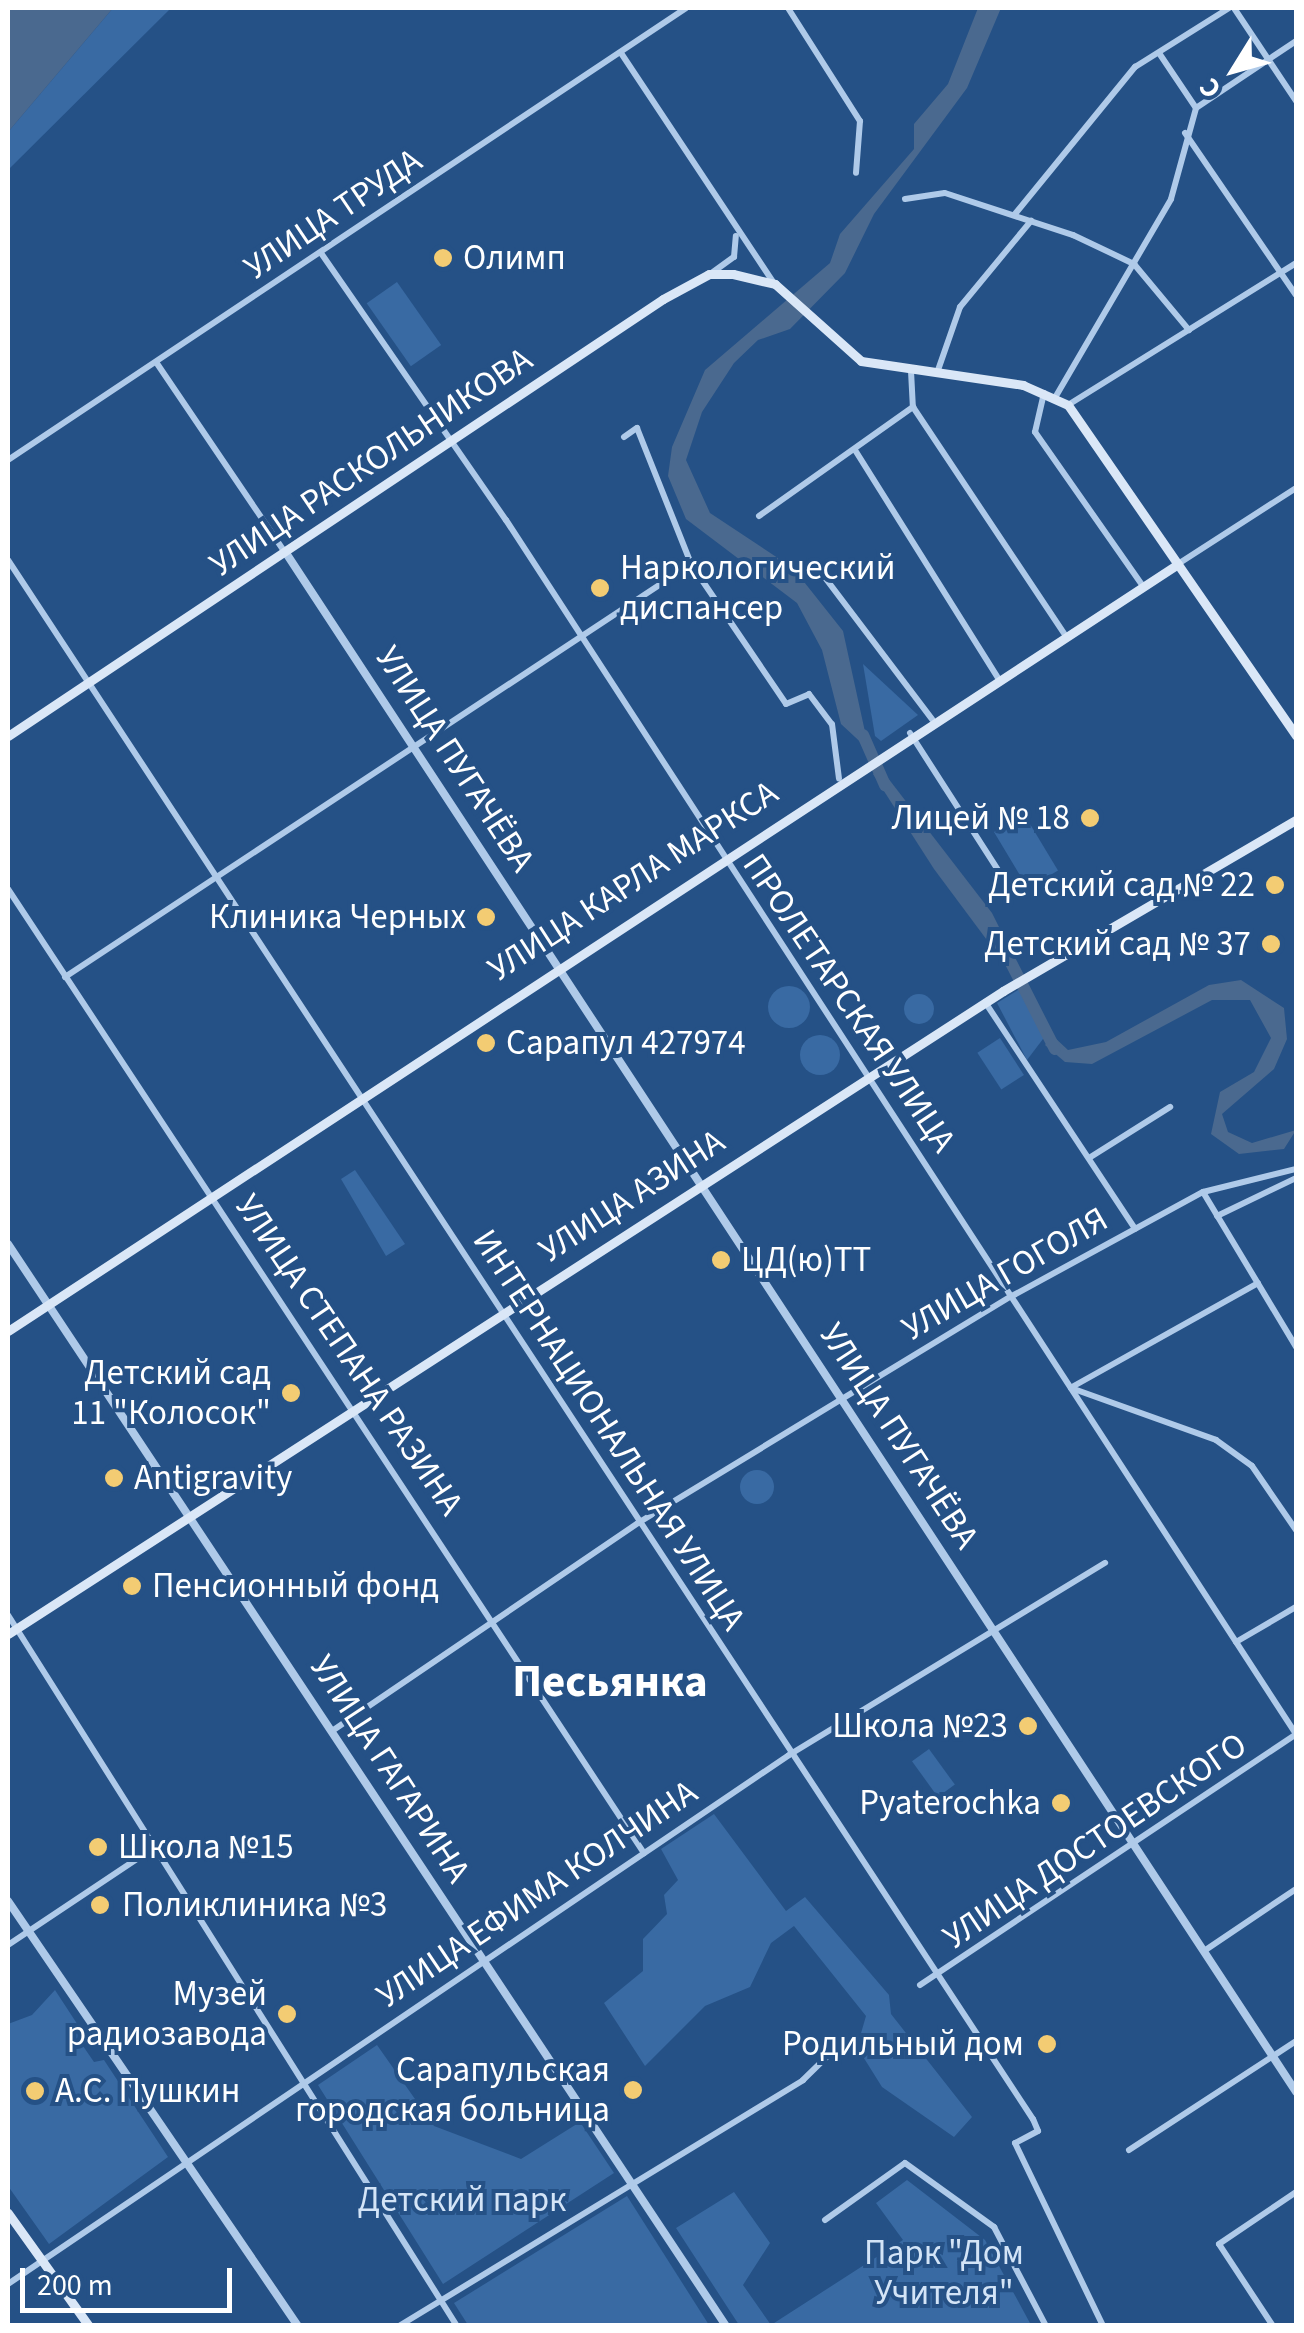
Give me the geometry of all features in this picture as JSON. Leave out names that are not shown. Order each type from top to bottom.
[{"type":"main road","points":[[709,274],[778,287],[861,362],[1045,392],[1068,405],[1296,736]]},
{"type":"main road","name":"УЛИЦА РАСКОЛЬНИКОВА","points":[[8,736],[709,274]]},
{"type":"main road","name":"УЛИЦА КАРЛА МАРКСА","points":[[8,1332],[558,963],[1178,564]]},
{"type":"main road","name":"УЛИЦА АЗИНА","points":[[12,1632],[1002,991],[1296,820]]},
{"type":"main road","points":[[8,2212],[88,2326]]},
{"type":"street","name":"УЛИЦА ТРУДА","points":[[8,460],[686,8]]},
{"type":"street","points":[[788,8],[860,121],[856,173]]},
{"type":"street","points":[[1015,214],[1065,148],[1159,53],[1232,8],[1296,101]]},
{"type":"street","points":[[1056,396],[1171,199],[1185,133],[1196,108],[1296,41]]},
{"type":"street","points":[[621,53],[734,230],[778,287]]},
{"type":"street","points":[[1159,53],[1196,108]]},
{"type":"street","points":[[1185,133],[1296,295]]},
{"type":"street","points":[[905,199],[944,193],[1015,214],[1134,264],[1189,330]]},
{"type":"street","points":[[937,374],[960,306],[1031,221]]},
{"type":"street","points":[[709,274],[734,257],[734,230]]},
{"type":"street","name":"ПРОЛЕТАРСКАЯ УЛИЦА","points":[[320,253],[454,443],[1296,1734]]},
{"type":"street","points":[[1068,405],[1296,263]]},
{"type":"street","name":"УЛИЦА ПУГАЧЁВА","points":[[156,362],[558,963],[1296,2092]]},
{"type":"street","points":[[911,371],[913,407],[1065,635]]},
{"type":"street","points":[[1045,392],[1035,432],[1142,586]]},
{"type":"street","points":[[759,516],[913,407]]},
{"type":"street","points":[[624,437],[637,428],[660,468],[662,510],[691,564],[786,704],[809,694],[832,724],[843,777]]},
{"type":"street","points":[[855,450],[998,678]]},
{"type":"street","name":"УЛИЦА КАРЛА МАРКСА","points":[[1178,564],[1296,488]]},
{"type":"street","name":"ИНТЕРНАЦИОНАЛЬНАЯ УЛИЦА","points":[[8,560],[362,1095],[790,1755],[1033,2119],[1038,2131],[1015,2143],[1103,2326]]},
{"type":"street","points":[[65,977],[577,634],[691,564]]},
{"type":"street","points":[[820,572],[932,720]]},
{"type":"street","points":[[910,733],[1004,878]]},
{"type":"street","name":"УЛИЦА СТЕПАНА РАЗИНА","points":[[8,889],[496,1620],[644,1852]]},
{"type":"street","points":[[985,1002],[1136,1228]]},
{"type":"street","points":[[1088,1158],[1170,1107]]},
{"type":"street","name":"УЛИЦА ГОГОЛЯ","points":[[332,1732],[638,1523],[1012,1296],[1203,1192],[1296,1169]]},
{"type":"street","points":[[1217,1216],[1296,1178]]},
{"type":"street","points":[[1203,1192],[1296,1347]]},
{"type":"street","name":"УЛИЦА ГАГАРИНА","points":[[8,1244],[726,2326]]},
{"type":"street","points":[[1071,1388],[1258,1284]]},
{"type":"street","points":[[1071,1388],[1216,1440],[1252,1466],[1296,1530]]},
{"type":"street","name":"УЛИЦА ЕФИМА КОЛЧИНА","points":[[8,2284],[181,2159],[790,1755],[990,1627],[1105,1563]]},
{"type":"street","points":[[1236,1642],[1296,1606]]},
{"type":"street","points":[[8,1615],[12,1632],[304,2079],[457,2326]]},
{"type":"street","name":"УЛИЦА ДОСТОЕВСКОГО","points":[[920,1985],[938,1979],[1296,1734]]},
{"type":"street","points":[[8,1945],[155,1847]]},
{"type":"street","points":[[1204,1951],[1296,1888]]},
{"type":"street","points":[[8,1901],[298,2326]]},
{"type":"street","points":[[399,2326],[632,2180],[803,2080],[844,2040]]},
{"type":"street","points":[[1129,2150],[1296,2041]]},
{"type":"street","points":[[825,2220],[905,2163],[994,2227],[1046,2326]]},
{"type":"street","points":[[1273,2326],[1218,2244],[1296,2192]]},
{"type":"green space","points":[[113,8],[171,8],[8,170],[8,132]]},
{"type":"green space","points":[[397,282],[441,345],[411,366],[367,303]]},
{"type":"green space","points":[[863,664],[918,715],[881,741],[875,736]]},
{"type":"green space","points":[[1024,814],[1058,871],[1028,889],[994,832]]},
{"type":"green space","points":[[789,986],[804,992],[810,1007],[804,1022],[789,1028],[774,1022],[768,1007],[774,992]]},
{"type":"green space","points":[[1021,988],[1046,1035],[1027,1060],[997,1003]]},
{"type":"green space","points":[[919,994],[930,998],[934,1009],[930,1020],[919,1024],[908,1020],[904,1009],[908,998]]},
{"type":"green space","points":[[820,1035],[834,1041],[840,1055],[834,1069],[820,1075],[806,1069],[800,1055],[806,1041]]},
{"type":"green space","points":[[1000,1038],[1024,1075],[1001,1090],[977,1053]]},
{"type":"green space","points":[[355,1170],[405,1244],[386,1256],[341,1179]]},
{"type":"green space","points":[[757,1470],[769,1475],[774,1487],[769,1499],[757,1504],[745,1499],[740,1487],[745,1475]]},
{"type":"green space","points":[[929,1749],[955,1785],[938,1797],[912,1761]]},
{"type":"green space","points":[[714,1814],[786,1911],[805,1897],[889,1995],[891,2014],[972,2117],[954,2137],[882,2087],[857,2047],[866,2016],[794,1926],[771,1943],[750,1987],[705,2006],[645,2066],[604,2003],[643,1971],[643,1939],[667,1914],[664,1895],[678,1880],[661,1849]]},
{"type":"green space","points":[[55,1990],[87,2039],[83,2046],[94,2062],[104,2060],[168,2157],[49,2244],[8,2186],[8,2024],[32,2015]]},
{"type":"green space","name":"Детский парк","points":[[377,2045],[434,2126],[521,2159],[580,2122],[614,2173],[443,2284],[318,2085]]},
{"type":"green space","name":"Парк \"Дом Учителя\"","points":[[907,2180],[985,2240],[1031,2325],[771,2325],[903,2240],[876,2203]]},
{"type":"green space","points":[[734,2192],[770,2243],[743,2285],[771,2325],[739,2325],[676,2228]]},
{"type":"green space","points":[[627,2196],[709,2325],[468,2325],[454,2303]]},
{"type":"shaded area","points":[[8,8],[113,8],[8,132]]},
{"type":"shaded area","points":[[978,8],[1001,8],[967,88],[874,214],[845,273],[790,329],[758,340],[734,363],[702,412],[686,460],[710,513],[793,568],[843,631],[869,750],[841,724],[822,650],[797,603],[686,519],[668,476],[672,447],[705,370],[830,263],[840,234],[914,149],[914,124],[948,84]]},
{"type":"shaded area","points":[[881,769],[992,913],[1018,965],[1004,963],[934,869],[873,774]]},
{"type":"shaded area","points":[[1241,980],[1284,1008],[1287,1039],[1274,1069],[1222,1114],[1228,1132],[1252,1143],[1296,1130],[1284,1149],[1239,1154],[1211,1134],[1220,1092],[1254,1072],[1271,1038],[1250,1000],[1212,1000],[1092,1064],[1065,1062],[1045,1045],[1053,1036],[1068,1050],[1106,1042],[1209,985]]},
{"type":"waterway","points":[[863,735],[885,785]]},
{"type":"waterway","points":[[1005,951],[1055,1049]]},
{"type":"place","name":"Олимп","points":[[443,258]]},
{"type":"place","name":"Наркологический диспансер","points":[[600,588]]},
{"type":"place","name":"Лицей № 18","points":[[1090,818]]},
{"type":"place","name":"Детский сад № 22","points":[[1275,885]]},
{"type":"place","name":"Клиника Черных","points":[[486,917]]},
{"type":"place","name":"Детский сад № 37","points":[[1271,944]]},
{"type":"place","name":"Сарапул 427974","points":[[486,1043]]},
{"type":"place","name":"ЦД(ю)ТТ","points":[[721,1260]]},
{"type":"place","name":"Детский сад 11 \"Колосок\"","points":[[291,1393]]},
{"type":"place","name":"Antigravity","points":[[114,1478]]},
{"type":"place","name":"Пенсионный фонд","points":[[132,1586]]},
{"type":"place","name":"Школа №23","points":[[1028,1726]]},
{"type":"place","name":"Pyaterochka","points":[[1061,1803]]},
{"type":"place","name":"Школа №15","points":[[98,1847]]},
{"type":"place","name":"Поликлиника №3","points":[[100,1905]]},
{"type":"place","name":"Музей радиозавода","points":[[287,2014]]},
{"type":"place","name":"Родильный дом","points":[[1047,2044]]},
{"type":"place","name":"Сарапульская городская больница","points":[[633,2090]]},
{"type":"place","name":"А.С. Пушкин","points":[[35,2091]]},
{"type":"district","name":"Песьянка","points":[[610,1683]]}]
